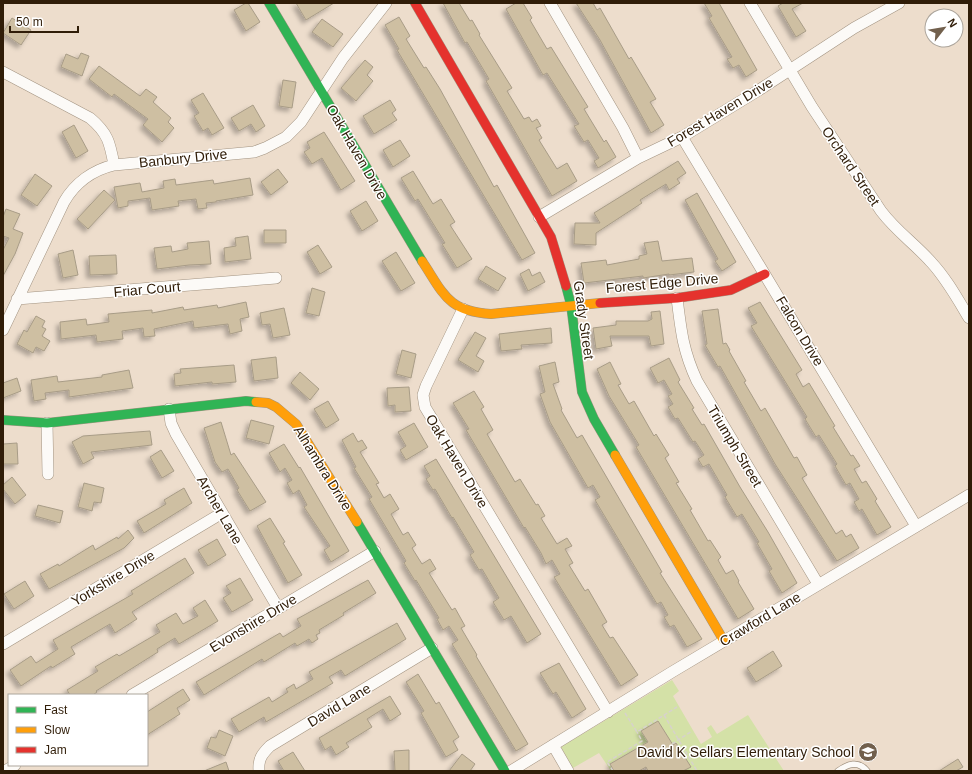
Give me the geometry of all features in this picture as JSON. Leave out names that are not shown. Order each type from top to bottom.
[{"type":"street","name":"Oak Haven Drive","points":[[269,3],[437,286],[456,306],[463,309],[426,386],[423,395],[425,407],[608,712]]},
{"type":"street","name":"Banbury Drive","points":[[3,330],[69,194],[81,181],[95,172],[114,165],[254,152],[286,137],[293,130],[343,58],[386,3]]},
{"type":"street","name":"Grady Street","points":[[414,3],[540,216],[550,237],[560,261],[571,305],[582,392],[594,420],[724,641]]},
{"type":"street","points":[[550,3],[623,128],[638,158]]},
{"type":"street","name":"Orchard Street","points":[[750,3],[812,107],[881,211],[892,225],[932,262],[943,276],[969,318]]},
{"type":"street","name":"Forest Haven Drive","points":[[540,216],[638,158],[682,137],[759,90],[854,28],[899,3]]},
{"type":"street","points":[[3,72],[90,118],[101,127],[108,137],[114,165]]},
{"type":"street","name":"Falcon Drive","points":[[682,137],[766,274],[916,526]]},
{"type":"street","name":"Forest Edge Drive","points":[[463,309],[491,314],[571,305],[677,298],[732,290],[766,274]]},
{"type":"street","name":"Friar Court","points":[[17,299],[276,278]]},
{"type":"street","name":"Triumph Street","points":[[677,298],[685,351],[697,381],[818,584]]},
{"type":"street","name":"Alhambra Drive","points":[[3,420],[47,423],[246,402],[267,403],[279,408],[293,420],[302,431],[505,771]]},
{"type":"street","name":"Archer Lane","points":[[169,409],[171,423],[176,434],[278,608]]},
{"type":"street","points":[[47,423],[48,474]]},
{"type":"street","name":"Crawford Lane","points":[[553,745],[818,584],[969,495]]},
{"type":"street","name":"Yorkshire Drive","points":[[3,644],[222,512]]},
{"type":"street","name":"Evonshire Drive","points":[[134,694],[375,552]]},
{"type":"street","name":"David Lane","points":[[259,771],[259,761],[270,746],[432,648]]},
{"type":"street","points":[[511,771],[553,745],[568,771]]},
{"type":"lane","points":[[838,771],[852,764],[859,764],[867,771]]},
{"type":"path","points":[[637,732],[677,707]]},
{"type":"path","points":[[613,771],[607,762],[642,741],[625,713]]},
{"type":"path","points":[[664,715],[697,771]]},
{"type":"path","points":[[672,744],[692,731]]},
{"type":"green space","points":[[672,680],[679,691],[673,696],[701,744],[712,737],[707,728],[711,725],[717,734],[748,715],[784,771],[683,771],[690,766],[676,743],[673,745],[658,721],[641,731],[648,742],[610,764],[614,771],[611,771],[599,753],[573,768],[561,747]]},
{"type":"building","points":[[248,3],[260,22],[246,31],[234,10]]},
{"type":"building","points":[[296,3],[334,3],[306,20]]},
{"type":"building","points":[[443,3],[459,3],[470,21],[472,20],[480,34],[479,35],[512,88],[507,91],[524,119],[529,117],[532,122],[537,119],[541,126],[536,128],[542,138],[539,140],[557,169],[567,163],[577,181],[552,196],[486,81],[489,79],[467,42],[465,43]]},
{"type":"building","points":[[516,3],[523,3],[532,18],[530,20],[547,49],[551,47],[588,107],[584,109],[604,142],[606,140],[616,157],[598,168],[594,161],[599,158],[588,140],[584,142],[574,126],[579,124],[547,73],[543,75],[506,9]]},
{"type":"building","points":[[576,3],[593,3],[597,10],[600,8],[629,59],[631,57],[656,99],[650,102],[664,125],[651,133],[600,40]]},
{"type":"building","points":[[704,3],[719,3],[757,70],[746,77],[739,65],[733,68],[727,59],[732,57],[709,18],[712,16]]},
{"type":"building","points":[[783,3],[803,3],[792,9],[806,31],[796,37],[778,6]]},
{"type":"building","points":[[399,17],[410,36],[406,39],[424,68],[426,67],[440,89],[494,187],[497,185],[535,253],[522,260],[397,50],[399,49],[385,25]]},
{"type":"building","points":[[12,18],[31,30],[21,45],[3,33]]},
{"type":"building","points":[[322,19],[343,34],[333,47],[312,32]]},
{"type":"building","points":[[81,53],[89,56],[82,76],[61,67],[66,54],[78,59]]},
{"type":"building","points":[[365,60],[373,67],[367,75],[373,81],[356,101],[341,88]]},
{"type":"building","points":[[99,66],[140,96],[146,89],[157,97],[153,102],[171,118],[168,122],[174,128],[162,142],[143,125],[148,119],[114,94],[112,97],[89,79]]},
{"type":"building","points":[[283,80],[296,82],[292,108],[279,106]]},
{"type":"building","points":[[203,93],[224,128],[212,135],[208,128],[203,131],[194,116],[199,113],[191,100]]},
{"type":"building","points":[[390,100],[396,110],[392,113],[397,120],[374,134],[363,116]]},
{"type":"building","points":[[253,105],[265,126],[256,132],[251,124],[239,131],[231,118]]},
{"type":"building","points":[[74,125],[88,151],[76,158],[62,132]]},
{"type":"building","points":[[324,132],[355,181],[341,190],[322,158],[312,164],[304,152],[310,148],[307,142]]},
{"type":"building","points":[[400,140],[410,156],[393,167],[383,150]]},
{"type":"building","points":[[678,161],[686,173],[677,179],[680,183],[669,190],[666,184],[640,200],[642,203],[596,233],[596,245],[574,244],[575,223],[600,223],[594,213]]},
{"type":"building","points":[[278,169],[288,182],[271,195],[261,182]]},
{"type":"building","points":[[413,171],[433,204],[441,199],[455,222],[450,225],[472,259],[457,268],[442,244],[445,243],[418,199],[415,201],[401,178]]},
{"type":"building","points":[[35,174],[52,186],[37,206],[21,195]]},
{"type":"building","points":[[250,178],[253,195],[206,203],[207,208],[198,209],[196,199],[178,201],[179,206],[152,210],[150,198],[128,201],[128,206],[118,208],[114,187],[140,183],[142,192],[164,188],[163,181],[175,179],[176,185],[213,180],[214,184]]},
{"type":"building","points":[[104,190],[115,200],[88,229],[77,219]]},
{"type":"building","points":[[697,193],[736,262],[722,271],[715,261],[718,259],[685,200]]},
{"type":"building","points":[[366,201],[378,221],[362,231],[350,211]]},
{"type":"building","points":[[6,209],[20,214],[13,229],[23,233],[15,254],[3,276],[3,250],[9,238],[3,236],[3,217]]},
{"type":"building","points":[[264,230],[286,230],[286,243],[264,243]]},
{"type":"building","points":[[248,236],[251,259],[225,262],[224,248],[236,246],[235,238]]},
{"type":"building","points":[[209,241],[211,264],[157,269],[154,248],[171,246],[172,252],[188,249],[187,243]]},
{"type":"building","points":[[658,241],[662,261],[692,258],[694,272],[584,283],[581,263],[606,260],[607,265],[639,259],[639,256],[647,254],[644,243]]},
{"type":"building","points":[[318,245],[332,267],[320,274],[307,252]]},
{"type":"building","points":[[73,250],[78,275],[63,278],[58,254]]},
{"type":"building","points":[[396,252],[415,283],[401,291],[382,261]]},
{"type":"building","points":[[116,255],[117,274],[90,275],[89,256]]},
{"type":"building","points":[[486,266],[506,278],[498,291],[478,279]]},
{"type":"building","points":[[529,269],[532,276],[540,272],[545,282],[528,291],[520,274]]},
{"type":"building","points":[[312,288],[325,292],[319,316],[306,313]]},
{"type":"building","points":[[246,302],[249,317],[240,319],[242,331],[230,334],[228,324],[194,328],[193,321],[154,329],[155,336],[144,337],[143,328],[122,331],[123,339],[97,342],[96,335],[61,339],[60,322],[86,319],[87,325],[109,322],[108,314],[152,310],[152,313],[183,307],[184,310],[217,305],[218,308]]},
{"type":"building","points":[[760,302],[802,370],[796,374],[803,387],[809,383],[835,426],[833,427],[851,456],[853,455],[860,466],[854,469],[862,483],[866,481],[877,499],[875,501],[891,527],[877,535],[862,509],[859,511],[854,502],[859,499],[850,483],[846,485],[835,466],[837,464],[819,435],[816,437],[805,419],[807,417],[751,326],[757,323],[748,308]]},
{"type":"building","points":[[284,308],[290,335],[273,338],[270,324],[262,325],[260,313]]},
{"type":"building","points":[[718,309],[723,344],[726,343],[730,350],[729,351],[746,381],[744,382],[761,411],[765,408],[794,458],[797,457],[807,475],[802,478],[836,534],[842,530],[846,537],[851,534],[859,548],[837,561],[775,464],[720,366],[718,367],[705,345],[707,344],[702,311]]},
{"type":"building","points":[[660,311],[664,344],[651,346],[649,336],[610,336],[612,346],[596,349],[593,328],[616,325],[616,321],[648,321],[652,319],[651,312]]},
{"type":"building","points":[[36,316],[45,321],[42,327],[46,329],[42,336],[50,341],[44,351],[36,347],[33,353],[17,344],[24,330],[27,332]]},
{"type":"building","points":[[551,328],[552,343],[521,345],[522,349],[501,351],[499,334]]},
{"type":"building","points":[[475,332],[486,338],[476,356],[484,361],[478,372],[458,360]]},
{"type":"building","points":[[402,350],[416,354],[411,378],[396,374]]},
{"type":"building","points":[[276,357],[278,378],[254,381],[251,360]]},
{"type":"building","points":[[669,358],[680,380],[678,382],[694,408],[692,409],[702,425],[704,424],[797,583],[782,593],[769,571],[772,569],[757,543],[759,542],[742,514],[737,517],[725,497],[727,495],[709,464],[703,467],[698,459],[704,455],[695,441],[693,442],[678,418],[675,419],[668,407],[673,404],[668,396],[672,394],[664,380],[658,383],[650,368]]},
{"type":"building","points":[[555,362],[559,382],[553,384],[562,409],[561,410],[577,438],[582,435],[662,572],[660,573],[702,639],[687,647],[674,625],[670,627],[664,617],[668,615],[661,602],[657,604],[595,500],[600,497],[593,485],[588,488],[550,422],[540,394],[545,392],[539,366]]},
{"type":"building","points":[[610,362],[621,384],[618,385],[629,404],[634,401],[654,436],[656,434],[669,455],[665,458],[679,482],[676,483],[692,509],[690,510],[708,541],[710,540],[721,557],[718,560],[726,574],[733,570],[739,581],[738,582],[754,609],[738,619],[636,447],[639,445],[609,396],[597,369]]},
{"type":"building","points":[[234,365],[236,382],[212,384],[212,382],[175,386],[174,374],[181,373],[180,369]]},
{"type":"building","points":[[129,370],[133,388],[69,397],[69,390],[45,393],[46,399],[34,401],[31,380],[57,376],[58,382],[102,377],[102,375]]},
{"type":"building","points":[[300,372],[319,389],[310,400],[291,383]]},
{"type":"building","points":[[17,378],[21,391],[3,398],[3,383]]},
{"type":"building","points":[[409,387],[411,411],[395,412],[395,405],[388,406],[387,388]]},
{"type":"building","points":[[474,391],[484,407],[481,409],[493,430],[487,434],[515,482],[520,479],[536,505],[538,504],[545,516],[541,518],[557,544],[567,538],[572,546],[565,549],[573,563],[569,565],[585,591],[588,589],[607,622],[602,625],[610,638],[613,637],[638,675],[621,686],[554,577],[560,574],[552,560],[546,564],[541,553],[525,527],[524,528],[466,430],[469,429],[453,403]]},
{"type":"building","points":[[328,401],[339,420],[326,428],[314,409]]},
{"type":"building","points":[[251,420],[274,426],[269,444],[246,438]]},
{"type":"building","points":[[221,422],[231,455],[234,453],[266,502],[250,511],[237,490],[239,488],[228,469],[222,472],[215,462],[204,428]]},
{"type":"building","points":[[414,423],[428,447],[406,460],[400,450],[406,446],[398,432]]},
{"type":"building","points":[[150,431],[152,445],[91,452],[94,458],[83,464],[72,442],[83,436]]},
{"type":"building","points":[[353,433],[358,442],[362,440],[367,448],[360,452],[379,483],[376,484],[384,498],[390,494],[399,509],[391,514],[403,535],[408,532],[416,545],[412,548],[422,564],[430,559],[436,569],[429,573],[452,610],[455,608],[465,626],[461,628],[477,655],[476,656],[528,744],[516,751],[452,644],[458,640],[449,626],[443,630],[437,619],[439,618],[404,563],[406,561],[369,499],[372,497],[354,468],[356,467],[342,440]]},
{"type":"building","points":[[17,443],[18,464],[3,464],[3,444]]},
{"type":"building","points":[[284,444],[299,468],[300,467],[349,551],[331,562],[324,550],[330,546],[304,507],[307,505],[299,490],[293,494],[287,483],[292,480],[285,468],[280,472],[269,453]]},
{"type":"building","points":[[161,450],[174,471],[162,478],[150,457]]},
{"type":"building","points":[[436,459],[541,634],[527,643],[511,616],[504,620],[493,602],[499,598],[482,569],[479,570],[470,555],[474,552],[435,489],[433,490],[426,479],[430,476],[424,466]]},
{"type":"building","points":[[12,477],[26,495],[15,504],[3,489],[3,485]]},
{"type":"building","points":[[84,483],[104,488],[101,503],[94,502],[92,511],[78,507]]},
{"type":"building","points":[[184,488],[192,503],[144,533],[137,521],[166,504],[164,500]]},
{"type":"building","points":[[38,505],[63,511],[60,523],[35,516]]},
{"type":"building","points":[[270,518],[285,542],[283,543],[302,575],[288,583],[257,526]]},
{"type":"building","points":[[128,530],[134,538],[124,548],[49,589],[40,574],[58,564],[59,566],[93,545],[95,550],[117,537],[118,539]]},
{"type":"building","points":[[217,539],[226,555],[208,566],[198,550]]},
{"type":"building","points":[[185,558],[194,573],[132,612],[137,619],[115,633],[110,624],[71,647],[75,654],[52,668],[51,666],[21,686],[10,670],[31,656],[36,663],[58,649],[53,640],[133,594],[131,591]]},
{"type":"building","points":[[240,578],[253,600],[232,612],[223,598],[231,593],[226,586]]},
{"type":"building","points":[[368,580],[376,593],[319,630],[320,633],[316,635],[318,639],[312,643],[309,639],[297,646],[295,643],[264,662],[262,659],[204,695],[196,682],[280,633],[283,637],[301,626],[297,619]]},
{"type":"building","points":[[25,581],[34,596],[14,609],[4,594]]},
{"type":"building","points":[[205,600],[218,621],[179,644],[175,638],[157,649],[158,652],[96,691],[97,692],[94,694],[69,694],[67,690],[98,671],[95,667],[117,654],[119,656],[160,632],[156,625],[176,613],[183,624],[198,616],[193,608]]},
{"type":"building","points":[[397,623],[406,639],[345,676],[341,670],[329,677],[333,683],[266,722],[264,717],[239,732],[231,719],[269,697],[272,702],[288,692],[286,689],[294,684],[296,689],[313,679],[309,672]]},
{"type":"building","points":[[773,651],[782,666],[756,682],[747,668]]},
{"type":"building","points":[[559,663],[586,709],[572,718],[556,692],[553,694],[540,673]]},
{"type":"building","points":[[418,674],[436,704],[439,702],[459,737],[453,741],[458,750],[446,757],[421,713],[424,711],[406,682]]},
{"type":"building","points":[[183,689],[190,700],[177,708],[180,714],[148,734],[148,711]]},
{"type":"building","points":[[390,696],[401,714],[390,721],[383,709],[367,719],[372,727],[346,743],[349,747],[336,755],[331,746],[325,750],[319,738]]},
{"type":"building","points":[[658,721],[673,745],[676,743],[691,767],[683,771],[648,771],[646,767],[639,771],[614,771],[610,764],[648,742],[641,731]]},
{"type":"building","points":[[219,730],[233,736],[225,756],[207,748],[211,737],[216,738]]},
{"type":"building","points":[[409,750],[409,771],[395,771],[394,751]]},
{"type":"building","points":[[293,752],[305,771],[284,771],[278,761]]},
{"type":"building","points":[[462,754],[475,764],[470,771],[449,771]]},
{"type":"building","points":[[958,759],[963,767],[956,771],[939,771]]},
{"type":"building","points":[[226,762],[229,771],[204,771]]},
{"type":"traffic: fast","points":[[269,3],[422,261]]},
{"type":"traffic: fast","points":[[566,286],[571,305],[582,392],[594,419],[615,455]]},
{"type":"traffic: fast","points":[[3,420],[47,423],[246,401],[256,402]]},
{"type":"traffic: fast","points":[[357,522],[505,771]]},
{"type":"traffic: slow","points":[[422,261],[448,299],[456,305],[476,312],[491,314],[600,303]]},
{"type":"traffic: slow","points":[[256,402],[268,403],[276,407],[296,424],[357,522]]},
{"type":"traffic: slow","points":[[615,455],[724,641]]},
{"type":"traffic: jam","points":[[415,3],[551,237],[566,286]]},
{"type":"traffic: jam","points":[[600,303],[677,298],[731,290],[765,274]]},
{"type":"place","name":"David K Sellars Elementary School","points":[[868,752]]}]
